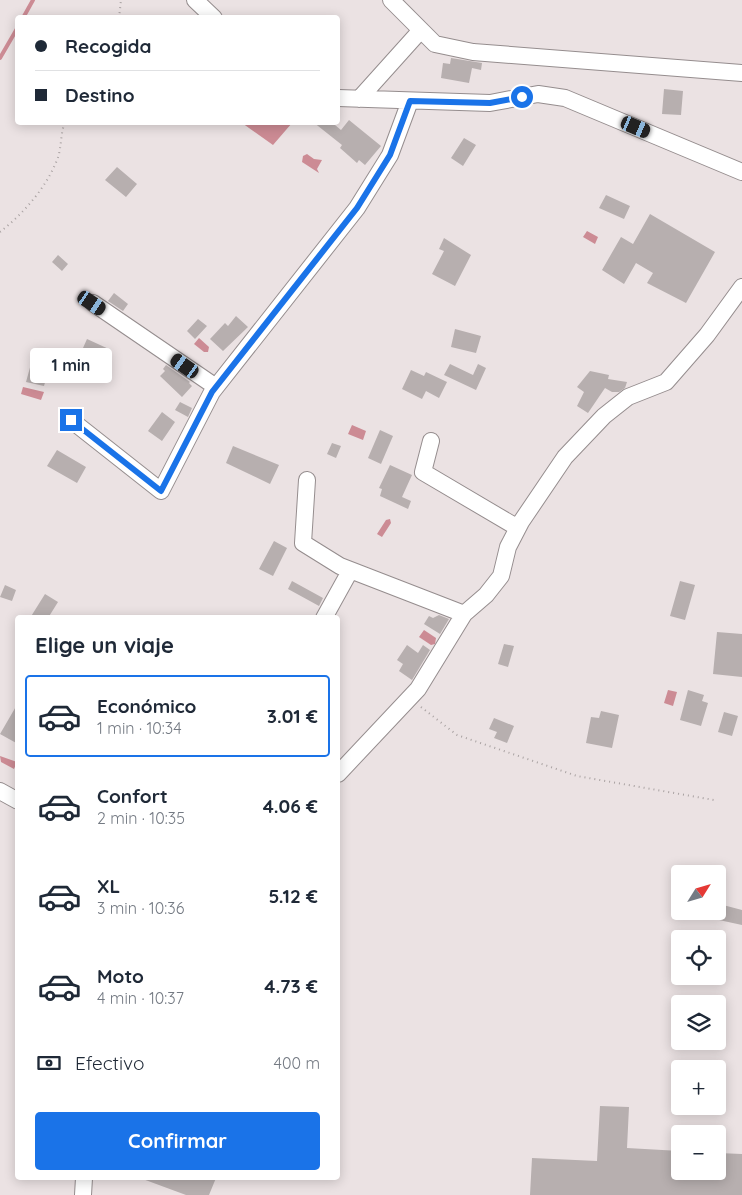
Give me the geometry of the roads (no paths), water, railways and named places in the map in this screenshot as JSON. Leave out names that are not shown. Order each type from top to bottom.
[{"type":"street","points":[[195,0],[211,15]]},
{"type":"street","points":[[391,0],[435,44],[473,52],[742,73]]},
{"type":"street","points":[[359,99],[420,30]]},
{"type":"street","points":[[340,98],[490,103],[538,94],[565,98],[742,172]]},
{"type":"street","points":[[71,420],[161,491],[216,387],[357,208],[390,155],[410,101]]},
{"type":"street","points":[[340,772],[418,689],[464,614],[486,595],[501,576],[508,547],[518,528],[564,457],[604,416],[628,397],[666,382],[707,335],[742,287]]},
{"type":"street","points":[[92,303],[216,387]]},
{"type":"street","points":[[431,441],[423,472],[518,528]]},
{"type":"street","points":[[306,480],[303,543],[350,571],[464,614]]},
{"type":"street","points":[[326,615],[350,571]]},
{"type":"street","points":[[0,792],[15,800]]},
{"type":"street","points":[[83,1195],[84,1180]]},
{"type":"waterway","points":[[25,15],[33,0]]},
{"type":"waterway","points":[[0,58],[15,32]]}]
